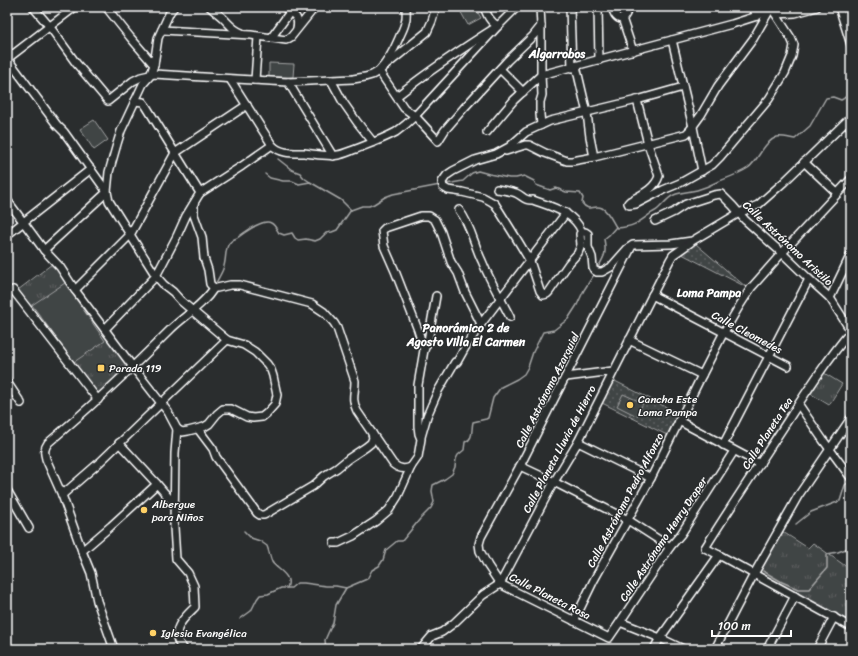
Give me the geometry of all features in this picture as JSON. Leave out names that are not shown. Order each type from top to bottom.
[{"type":"street","points":[[33,7],[50,27],[76,63],[108,101],[133,81],[141,77],[154,74],[288,82],[353,79],[372,75],[427,32],[436,7]]},
{"type":"street","points":[[75,7],[7,59],[57,125],[64,132],[107,192]]},
{"type":"street","points":[[106,7],[154,65]]},
{"type":"street","points":[[174,7],[156,45],[154,65],[150,76],[143,84],[121,131],[109,172],[107,192],[109,201],[156,276],[181,301],[227,340],[244,345],[255,352],[271,370],[277,395],[275,404],[267,413],[258,418],[247,417],[231,410],[223,409],[204,427],[182,432],[177,429]]},
{"type":"street","points":[[210,7],[235,30],[254,36]]},
{"type":"street","points":[[284,7],[298,20],[297,28]]},
{"type":"street","points":[[162,30],[254,36],[286,40],[291,37],[315,7]]},
{"type":"street","points":[[379,71],[395,48],[406,22],[406,7]]},
{"type":"street","points":[[484,7],[489,19],[498,26]]},
{"type":"street","points":[[230,79],[276,149],[281,151],[334,156],[339,155],[373,142],[395,132],[404,126],[516,7]]},
{"type":"street","points":[[540,7],[542,95],[540,102],[542,125]]},
{"type":"street","points":[[570,7],[574,67],[587,113],[594,157]]},
{"type":"street","points":[[598,7],[600,60]]},
{"type":"street","points":[[612,7],[618,18],[622,18]]},
{"type":"street","points":[[622,18],[626,16],[628,7]]},
{"type":"street","points":[[753,7],[758,16]]},
{"type":"street","points":[[487,132],[514,100],[541,75],[758,16],[773,9],[795,13],[817,7]]},
{"type":"street","points":[[839,7],[851,45]]},
{"type":"street","points":[[497,188],[516,193],[525,200],[533,200],[566,213],[580,226],[582,232],[580,234],[581,246],[578,253],[547,294],[543,295],[540,291],[530,261],[501,213],[492,202],[483,197],[470,193],[448,190],[442,185],[444,179],[453,171],[475,160],[525,145],[529,145],[544,153],[567,161],[594,157],[686,134],[693,127],[718,86],[773,9]]},
{"type":"street","points":[[637,100],[648,144],[659,176],[657,181],[646,193],[630,201],[628,203],[629,205],[636,204],[680,183],[712,165],[764,106],[785,73],[792,56],[794,45],[773,9]]},
{"type":"street","points":[[271,38],[290,12]]},
{"type":"street","points":[[622,18],[633,51]]},
{"type":"street","points":[[397,96],[461,49],[498,26]]},
{"type":"street","points":[[379,71],[404,108],[415,116],[438,141],[445,130],[507,61],[533,36],[541,26]]},
{"type":"street","points":[[254,36],[255,80]]},
{"type":"street","points":[[672,40],[702,171]]},
{"type":"street","points":[[500,69],[523,92]]},
{"type":"street","points":[[331,80],[343,102],[373,142]]},
{"type":"street","points":[[288,82],[334,156]]},
{"type":"street","points":[[496,154],[509,147],[526,132],[550,121],[587,113],[683,87]]},
{"type":"street","points":[[135,101],[143,102],[146,106],[200,193]]},
{"type":"street","points":[[76,290],[130,235],[175,153],[247,105]]},
{"type":"street","points":[[690,114],[694,119],[701,115]]},
{"type":"street","name":"Calle Planeta Lluvia de Hierro","points":[[421,649],[432,636],[442,632],[454,623],[484,595],[500,584],[554,482],[578,442],[673,255],[692,241],[739,213],[758,205],[851,117]]},
{"type":"street","points":[[105,329],[156,276],[186,216],[200,193],[272,145]]},
{"type":"street","points":[[804,162],[838,193]]},
{"type":"street","points":[[7,235],[91,169]]},
{"type":"street","name":"Calle Astrónomo Pedro Alfonzo","points":[[574,621],[594,580],[651,478],[724,332],[740,305],[751,288],[851,179]]},
{"type":"street","points":[[44,250],[107,192]]},
{"type":"street","name":"Calle Astrónomo Aristilo","points":[[655,221],[674,212],[686,204],[721,194],[745,220],[830,298],[851,331]]},
{"type":"street","points":[[7,200],[44,250],[60,267],[132,367],[168,412],[177,429],[174,527],[176,559],[188,573],[194,586],[195,607],[180,624],[177,633],[178,642],[184,649]]},
{"type":"street","points":[[194,204],[194,215],[202,238],[204,258],[210,284],[214,288]]},
{"type":"street","points":[[459,210],[464,216],[481,260],[510,317]]},
{"type":"street","points":[[334,542],[338,543],[353,536],[376,521],[389,510],[395,502],[411,467],[418,457],[420,439],[427,416],[438,391],[455,362],[457,362],[460,358],[466,346],[500,298],[566,213]]},
{"type":"street","points":[[424,350],[418,330],[384,246],[382,231],[385,228],[421,216],[429,216],[435,220],[451,262],[458,273],[465,292],[481,324]]},
{"type":"street","points":[[582,232],[588,234],[588,247],[592,257],[593,268],[597,272],[602,272],[611,267],[626,249],[633,245],[671,244],[692,241]]},
{"type":"street","name":"Calle Astrónomo Azarquiel","points":[[479,544],[481,537],[520,466],[633,245]]},
{"type":"street","points":[[830,298],[851,254]]},
{"type":"street","points":[[723,445],[809,279]]},
{"type":"street","points":[[214,288],[240,285],[312,304],[324,312],[334,323],[355,381],[353,395],[354,404],[357,411],[393,464],[397,468],[402,469],[411,467]]},
{"type":"street","points":[[114,649],[97,601],[91,573],[45,454],[46,446],[98,400],[182,319],[205,300],[214,288]]},
{"type":"street","points":[[13,290],[98,400]]},
{"type":"street","name":"Calle Cleomedes","points":[[652,295],[788,366]]},
{"type":"street","points":[[420,439],[418,426],[418,385],[424,350],[428,342],[436,296]]},
{"type":"street","name":"Calle Planeta Tea","points":[[719,555],[705,548],[723,518],[798,405],[834,352],[851,331]]},
{"type":"street","points":[[62,495],[162,404],[227,340]]},
{"type":"street","points":[[629,340],[702,375]]},
{"type":"street","points":[[566,377],[613,371]]},
{"type":"street","points":[[7,382],[21,403]]},
{"type":"street","points":[[798,405],[850,474]]},
{"type":"street","points":[[715,649],[754,574],[798,496],[851,418]]},
{"type":"street","points":[[679,421],[760,464]]},
{"type":"street","points":[[198,429],[213,449],[216,457],[260,515],[264,515],[313,486],[324,476],[371,443],[373,438],[372,433]]},
{"type":"street","points":[[578,442],[651,478]]},
{"type":"street","points":[[119,443],[175,506]]},
{"type":"street","name":"Calle Astrónomo Henry Draper","points":[[609,638],[670,547],[681,534],[734,451]]},
{"type":"street","points":[[520,466],[628,520],[670,547]]},
{"type":"street","points":[[82,551],[157,484]]},
{"type":"street","points":[[7,490],[29,528]]},
{"type":"street","name":"Calle Planeta Rosa","points":[[479,544],[482,557],[500,584],[609,638]]},
{"type":"street","points":[[654,649],[660,638],[719,555],[851,627]]},
{"type":"street","points":[[767,649],[795,596]]},
{"type":"street","points":[[817,649],[834,617]]},
{"type":"street","points":[[620,622],[683,649]]},
{"type":"green space","points":[[458,7],[475,7],[481,18],[468,25]]},
{"type":"green space","points":[[269,63],[294,64],[293,77],[269,77]]},
{"type":"green space","points":[[94,120],[108,140],[94,150],[80,129]]},
{"type":"green space","points":[[696,244],[746,287],[680,253]]},
{"type":"green space","points":[[52,264],[129,367],[98,396],[17,292]]},
{"type":"green space","points":[[65,283],[105,341],[74,362],[32,305]]},
{"type":"green space","points":[[824,373],[842,384],[829,405],[811,394]]},
{"type":"green space","points":[[613,380],[678,413],[667,435],[602,403]]},
{"type":"green space","name":"Cancha Este Loma Pampa","points":[[623,394],[643,403],[637,416],[617,406]]},
{"type":"green space","points":[[783,532],[808,548],[813,543],[851,570],[851,622],[759,573]]},
{"type":"waterway","points":[[597,269],[604,255],[604,239],[616,227],[627,227],[639,222],[657,210],[674,195],[694,191],[733,176],[748,168],[772,139],[777,137],[795,139],[810,126],[826,98],[833,97],[841,100],[851,92]]},
{"type":"waterway","points":[[278,159],[292,170],[300,173],[310,182]]},
{"type":"waterway","points":[[446,184],[463,181],[472,173],[478,171],[509,178],[524,176],[534,181],[536,185],[550,190],[556,188],[566,192],[580,193],[583,198],[582,203],[585,206],[589,208],[602,208],[608,214],[616,227]]},
{"type":"waterway","points":[[265,174],[270,178],[283,181],[292,181],[299,184],[310,182],[341,200],[351,210]]},
{"type":"waterway","points":[[216,283],[223,269],[229,243],[259,224],[268,222],[275,226],[279,233],[284,235],[292,233],[298,240],[306,239],[315,241],[320,239],[326,233],[337,230],[351,210],[362,206],[369,206],[393,194],[440,185]]},
{"type":"waterway","points":[[240,619],[251,611],[260,595],[268,594],[281,588],[291,588],[297,583],[346,588],[367,579],[372,570],[379,566],[383,560],[386,550],[397,541],[402,541],[431,508],[434,502],[432,491],[433,485],[452,474],[458,455],[464,450],[465,442],[470,439],[473,422],[488,418],[493,398],[501,387],[524,374],[543,332],[554,330],[568,319],[595,273]]},
{"type":"waterway","points":[[796,524],[811,512],[840,501],[845,485],[849,482]]},
{"type":"waterway","points":[[244,531],[251,538],[260,541],[267,546],[272,562],[284,573],[288,580],[287,588]]},
{"type":"waterway","points":[[763,571],[798,589],[809,589],[827,568],[827,554],[851,547]]},
{"type":"waterway","points":[[326,649],[325,640],[333,623],[336,605],[346,588]]},
{"type":"place","name":"Parada 119","points":[[101,368]]},
{"type":"place","name":"Cancha Este Loma Pampa","points":[[630,405]]},
{"type":"place","name":"Albergue para Niños","points":[[144,510]]},
{"type":"place","name":"Iglesia Evangélica","points":[[153,633]]},
{"type":"district","name":"Algarrobos","points":[[557,54]]},
{"type":"district","name":"Loma Pampa","points":[[709,293]]},
{"type":"district","name":"Panorámico 2 de Agosto Villa El Carmen","points":[[466,335]]}]
